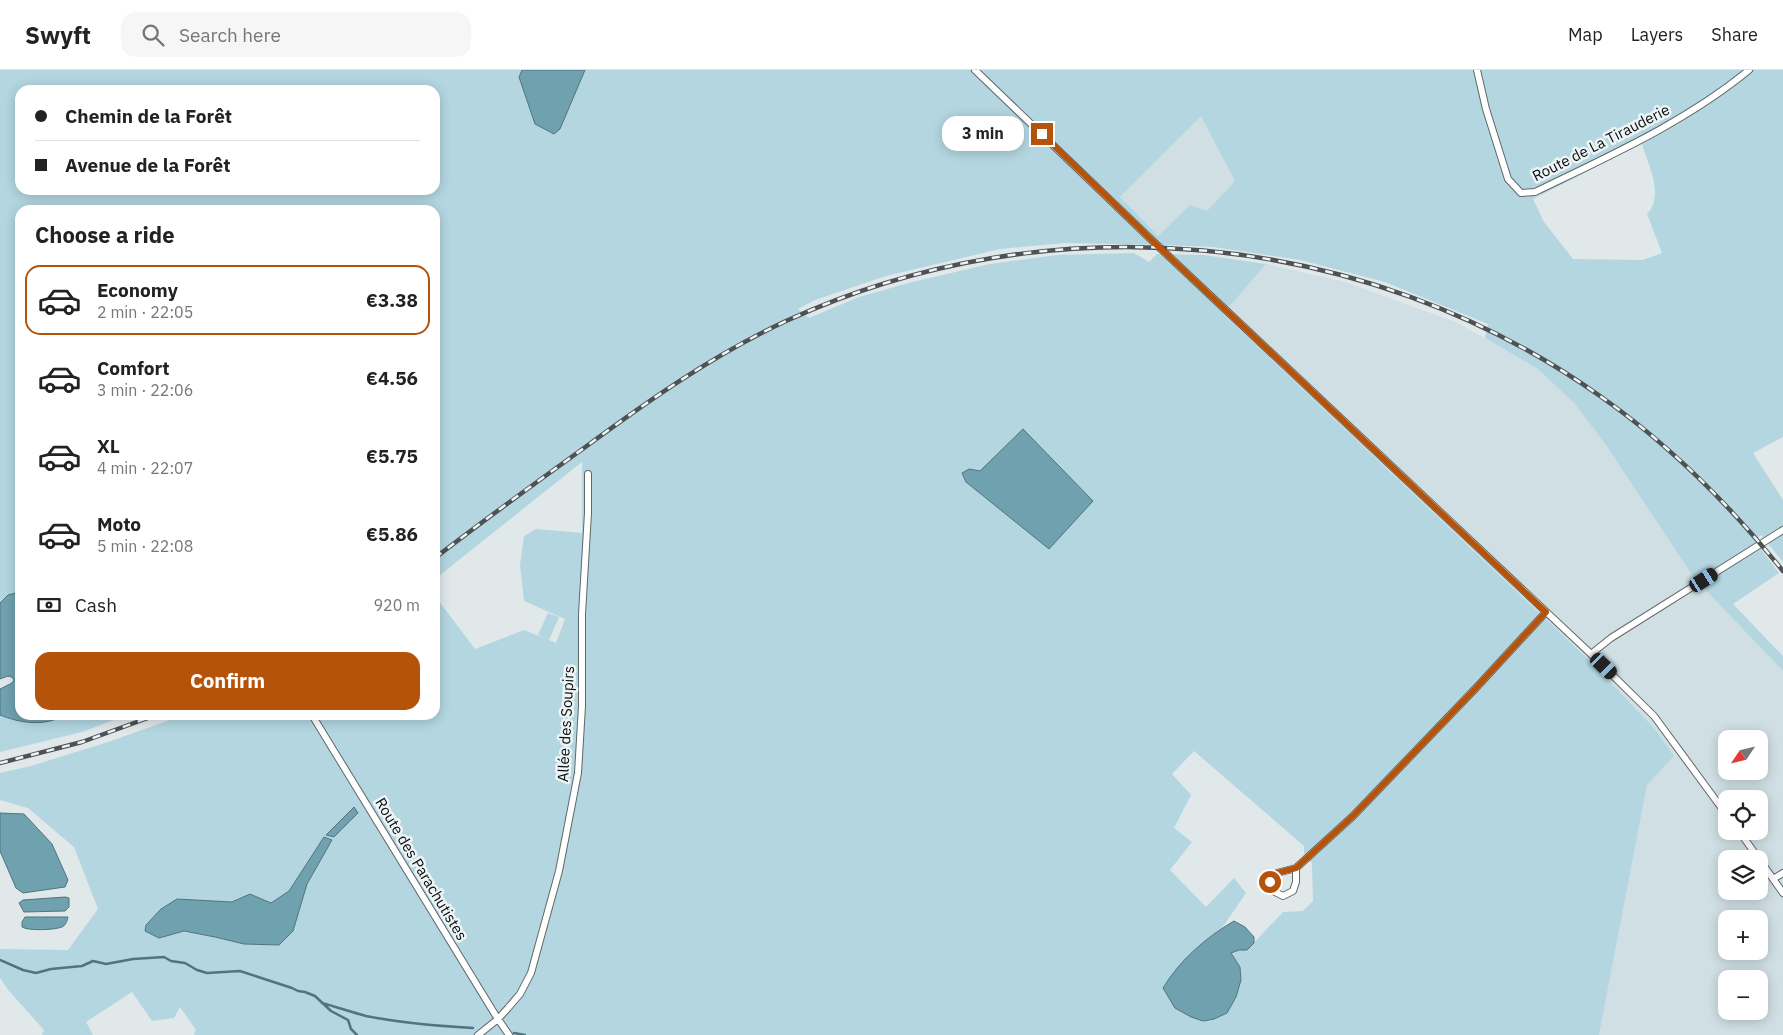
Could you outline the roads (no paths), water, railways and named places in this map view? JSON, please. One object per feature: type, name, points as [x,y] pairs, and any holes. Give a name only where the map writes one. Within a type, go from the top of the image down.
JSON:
[{"type":"street","points":[[975,70],[1654,716],[1718,803]]},
{"type":"street","name":"Route de La Tirauderie","points":[[1477,70],[1486,109],[1508,179],[1521,193],[1535,192],[1624,148],[1697,108],[1749,70]]},
{"type":"street","name":"Allée des Soupirs","points":[[478,1035],[498,1019],[520,994],[530,974],[560,871],[578,774],[582,706],[582,614],[588,513],[588,474]]},
{"type":"street","points":[[1591,654],[1611,638],[1783,530]]},
{"type":"street","points":[[1296,868],[1296,882],[1293,892],[1283,896],[1275,892],[1270,882],[1277,873],[1296,868],[1353,816],[1546,612]]},
{"type":"street","name":"Route des Parachutistes","points":[[315,720],[509,1035]]},
{"type":"street","points":[[1768,872],[1783,893]]},
{"type":"street","points":[[1773,879],[1783,873]]},
{"type":"waterway","points":[[0,960],[23,970],[36,973],[51,969],[82,966],[93,961],[106,964],[133,959],[164,957],[171,961],[185,963],[207,973],[240,971],[315,996],[331,1011],[348,1020],[351,1029],[357,1035]]},
{"type":"waterway","points":[[322,1003],[366,1016],[420,1024],[473,1028]]},
{"type":"waterway","points":[[514,1033],[525,1035]]},
{"type":"railway","points":[[440,554],[657,396],[707,364],[786,321],[887,283],[991,258],[1097,248],[1203,250],[1308,267],[1410,297],[1508,340],[1600,396],[1651,435],[1720,499],[1783,571]]},
{"type":"railway","points":[[0,763],[82,742],[142,720]]}]
